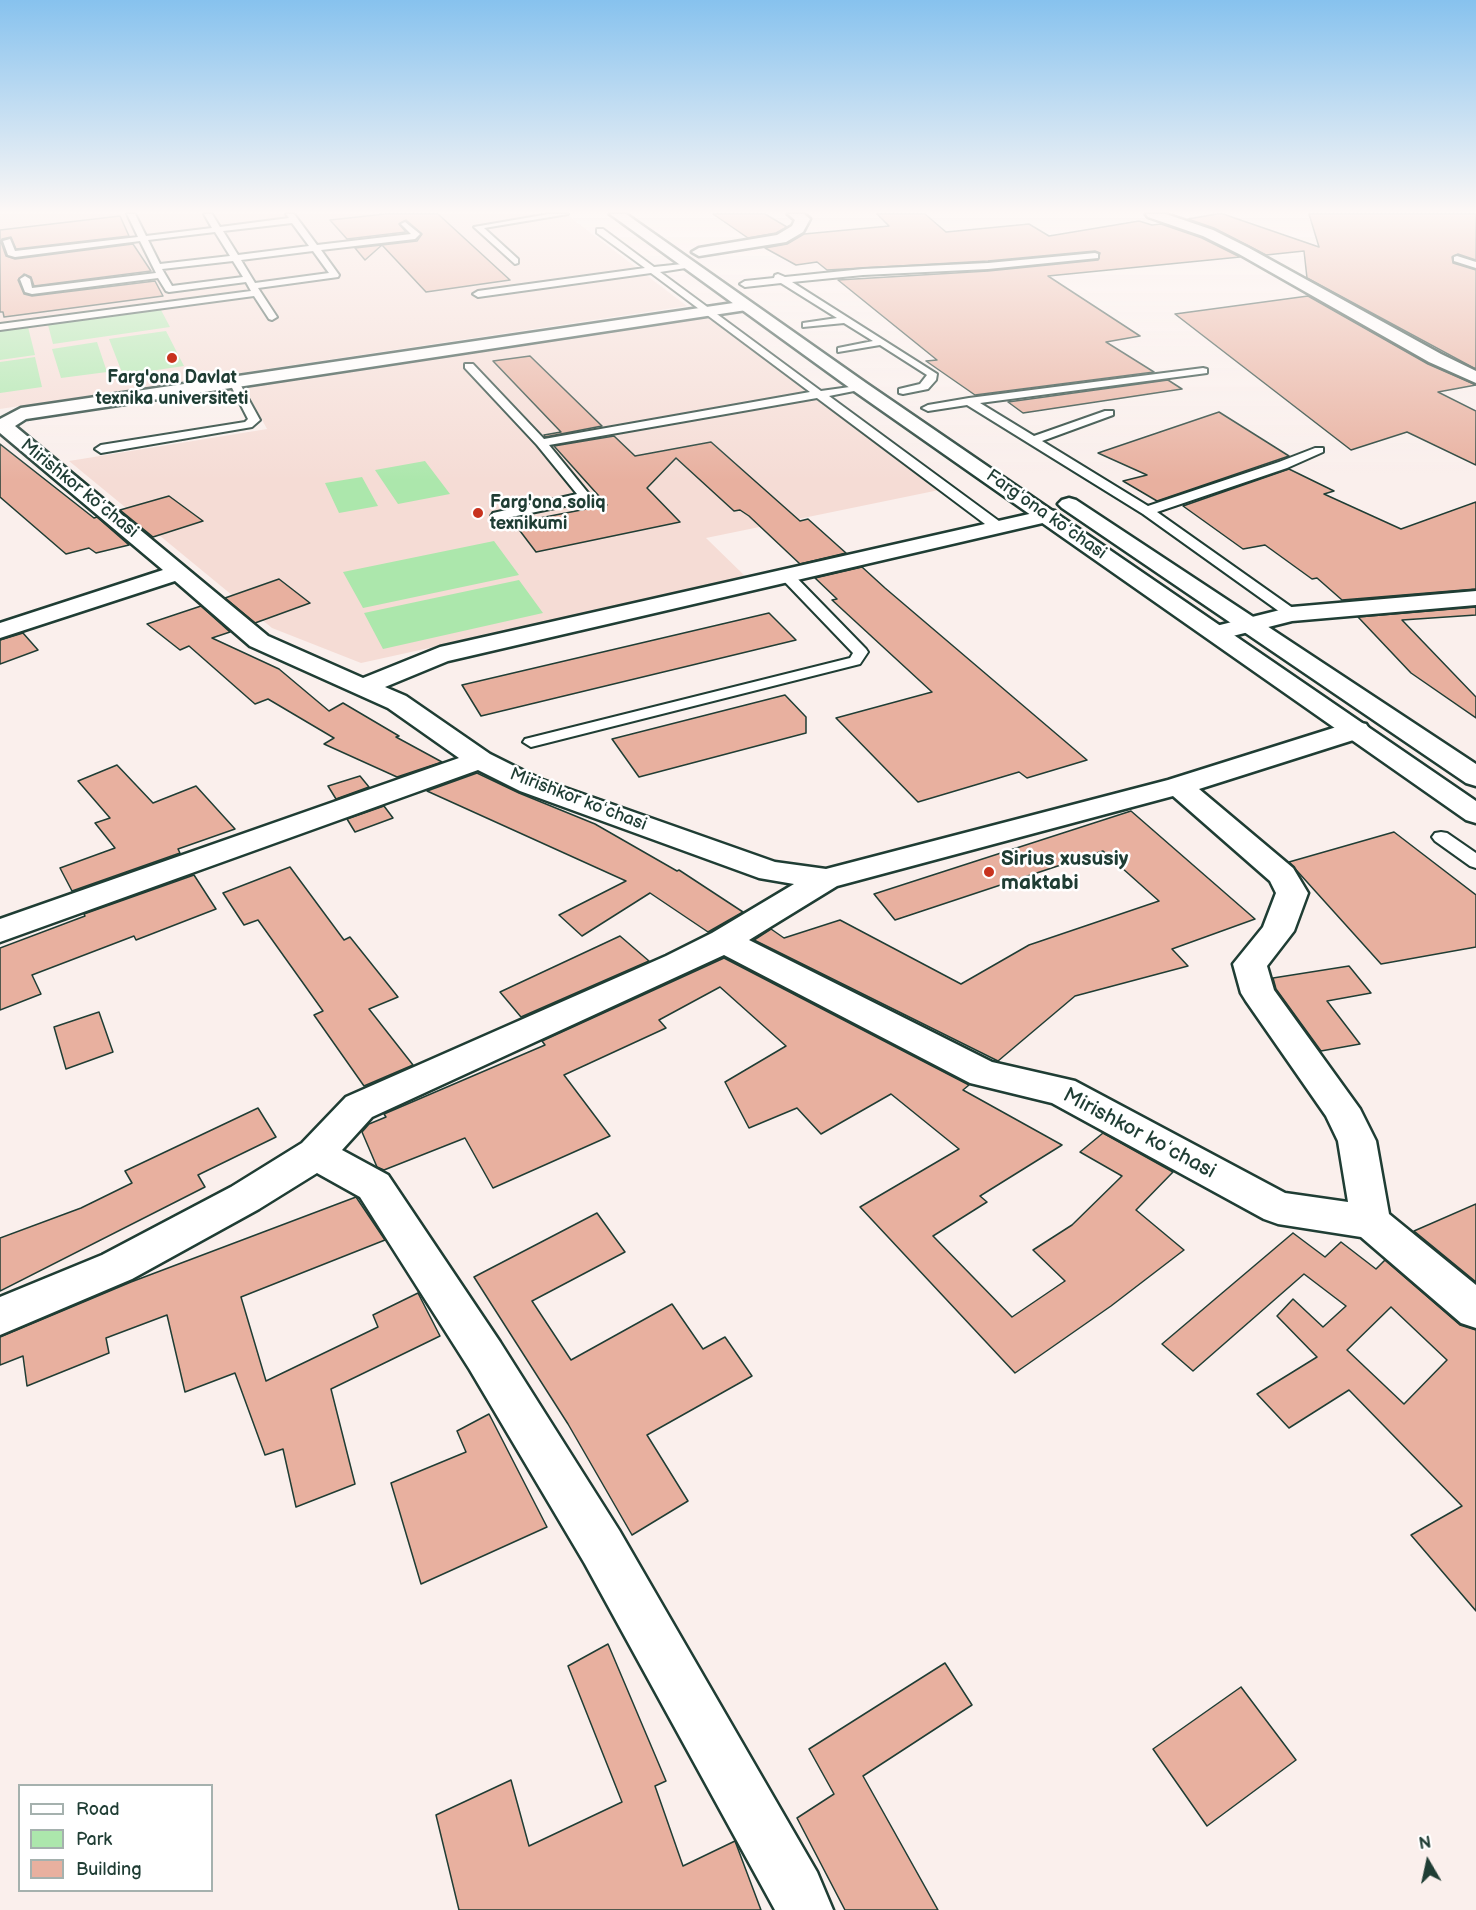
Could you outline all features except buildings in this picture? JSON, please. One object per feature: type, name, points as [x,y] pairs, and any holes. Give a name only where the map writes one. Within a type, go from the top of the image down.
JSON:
[{"type":"street","name":"Mirishkor koʻchasi","points":[[728,303],[710,311],[21,414],[3,426],[179,572],[258,641],[397,702],[480,760],[530,785],[759,867],[826,879]]},
{"type":"street","name":"Fargʻona koʻchasi","points":[[759,303],[879,381],[1051,505],[1217,633],[1476,814]]},
{"type":"street","points":[[1339,303],[1476,378]]},
{"type":"street","name":"Fargʻona koʻchasi","points":[[807,332],[842,350],[879,381],[947,421]]},
{"type":"street","points":[[363,687],[440,655],[998,527],[1051,505]]},
{"type":"street","name":"Fargʻona koʻchasi","points":[[1051,505],[1249,625],[1476,777]]},
{"type":"street","points":[[0,631],[179,572]]},
{"type":"street","points":[[1217,633],[1292,614],[1476,598]]},
{"type":"street","points":[[0,1316],[117,1267],[245,1198],[316,1154],[359,1107],[724,941],[826,879],[1178,786],[1356,730]]},
{"type":"street","points":[[0,931],[480,760]]},
{"type":"street","points":[[1178,786],[1282,875],[1292,893],[1278,931],[1251,964],[1258,993],[1341,1109],[1357,1141],[1371,1222],[1476,1310]]},
{"type":"street","name":"Mirishkor koʻchasi","points":[[724,941],[983,1073],[1062,1091],[1278,1208],[1371,1222]]},
{"type":"street","points":[[316,1154],[374,1186],[485,1356],[602,1547],[804,1910]]},
{"type":"lane","points":[[0,327],[180,303]]},
{"type":"lane","points":[[263,303],[272,317]]},
{"type":"lane","points":[[699,303],[998,527]]},
{"type":"lane","points":[[541,443],[820,394],[879,381],[924,387],[931,380],[932,374],[819,303]]},
{"type":"lane","points":[[807,332],[846,320]]},
{"type":"lane","points":[[842,350],[882,342]]},
{"type":"lane","points":[[469,366],[541,443],[583,494],[580,499],[496,516]]},
{"type":"lane","points":[[928,408],[969,400],[1203,371]]},
{"type":"lane","points":[[102,449],[248,425],[254,420],[234,382]]},
{"type":"lane","points":[[969,400],[1147,511],[1292,614]]},
{"type":"lane","points":[[1032,441],[1109,413]]},
{"type":"lane","points":[[1147,511],[1283,465],[1319,450]]},
{"type":"lane","points":[[531,742],[855,661],[861,652],[787,576]]},
{"type":"lane","points":[[1441,837],[1476,862]]},
{"type":"shaded area","points":[[0,303],[683,303],[687,306],[0,409]]},
{"type":"shaded area","name":"Farg'ona soliq texnikumi","points":[[705,316],[944,489],[706,538],[747,578],[361,663],[272,628],[69,461],[267,429],[244,386]]},
{"type":"green space","points":[[161,310],[170,327],[53,344],[48,325]]},
{"type":"green space","points":[[28,327],[35,355],[0,360],[0,331]]},
{"type":"green space","points":[[166,331],[184,366],[123,375],[109,339]]},
{"type":"green space","points":[[97,342],[107,372],[61,378],[52,349]]},
{"type":"green space","points":[[35,357],[42,387],[0,393],[0,362]]},
{"type":"green space","points":[[425,461],[450,494],[398,504],[375,470]]},
{"type":"green space","points":[[362,477],[378,506],[339,513],[325,483]]},
{"type":"green space","points":[[494,541],[519,575],[363,608],[343,572]]},
{"type":"green space","points":[[519,580],[543,613],[383,649],[364,613]]},
{"type":"place","name":"Farg'ona Davlat texnika universiteti","points":[[172,358]]},
{"type":"place","name":"Farg'ona soliq texnikumi","points":[[478,513]]},
{"type":"place","name":"Sirius xususiy maktabi","points":[[989,872]]}]
